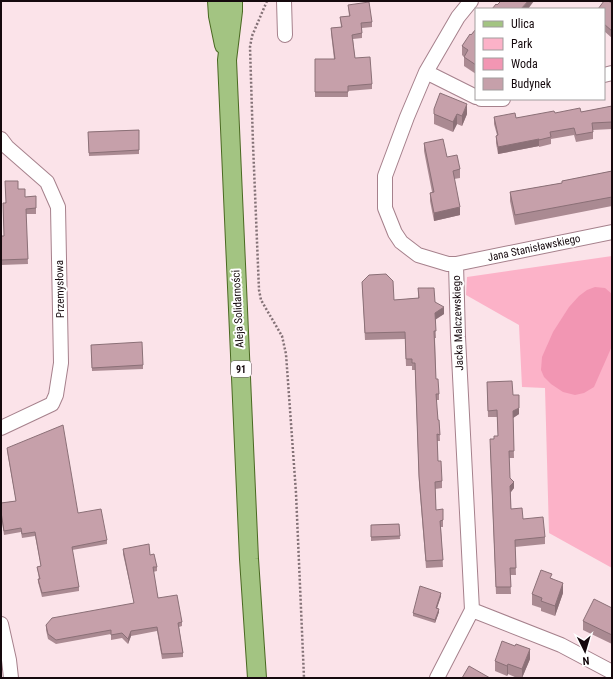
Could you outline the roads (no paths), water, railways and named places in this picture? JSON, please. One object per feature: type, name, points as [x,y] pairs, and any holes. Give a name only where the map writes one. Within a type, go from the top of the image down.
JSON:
[{"type":"main road","name":"Aleja Solidarności","points":[[217,1],[218,16],[227,60],[249,551],[257,678]]},
{"type":"main road","name":"Aleja Solidarności","points":[[227,60],[236,4]]},
{"type":"street","points":[[284,1],[285,36]]},
{"type":"street","name":"Jacka Malczewskiego","points":[[471,1],[458,17],[426,72],[407,117],[385,176],[385,208],[395,233],[408,249],[418,256],[448,264],[456,264],[458,337],[472,610]]},
{"type":"street","points":[[426,72],[475,96]]},
{"type":"street","name":"Przemysłowa","points":[[1,139],[7,147],[47,182],[58,206],[61,363],[56,395],[52,404],[1,428]]},
{"type":"street","name":"Jana Stanisławskiego","points":[[456,264],[612,232]]},
{"type":"street","points":[[437,678],[472,610],[561,645],[612,672]]},
{"type":"street","points":[[1,624],[11,678]]},
{"type":"water","points":[[595,287],[605,288],[612,294],[612,346],[594,387],[584,393],[575,395],[563,392],[544,377],[541,370],[542,357],[553,332],[569,307],[579,296],[587,290]]}]
